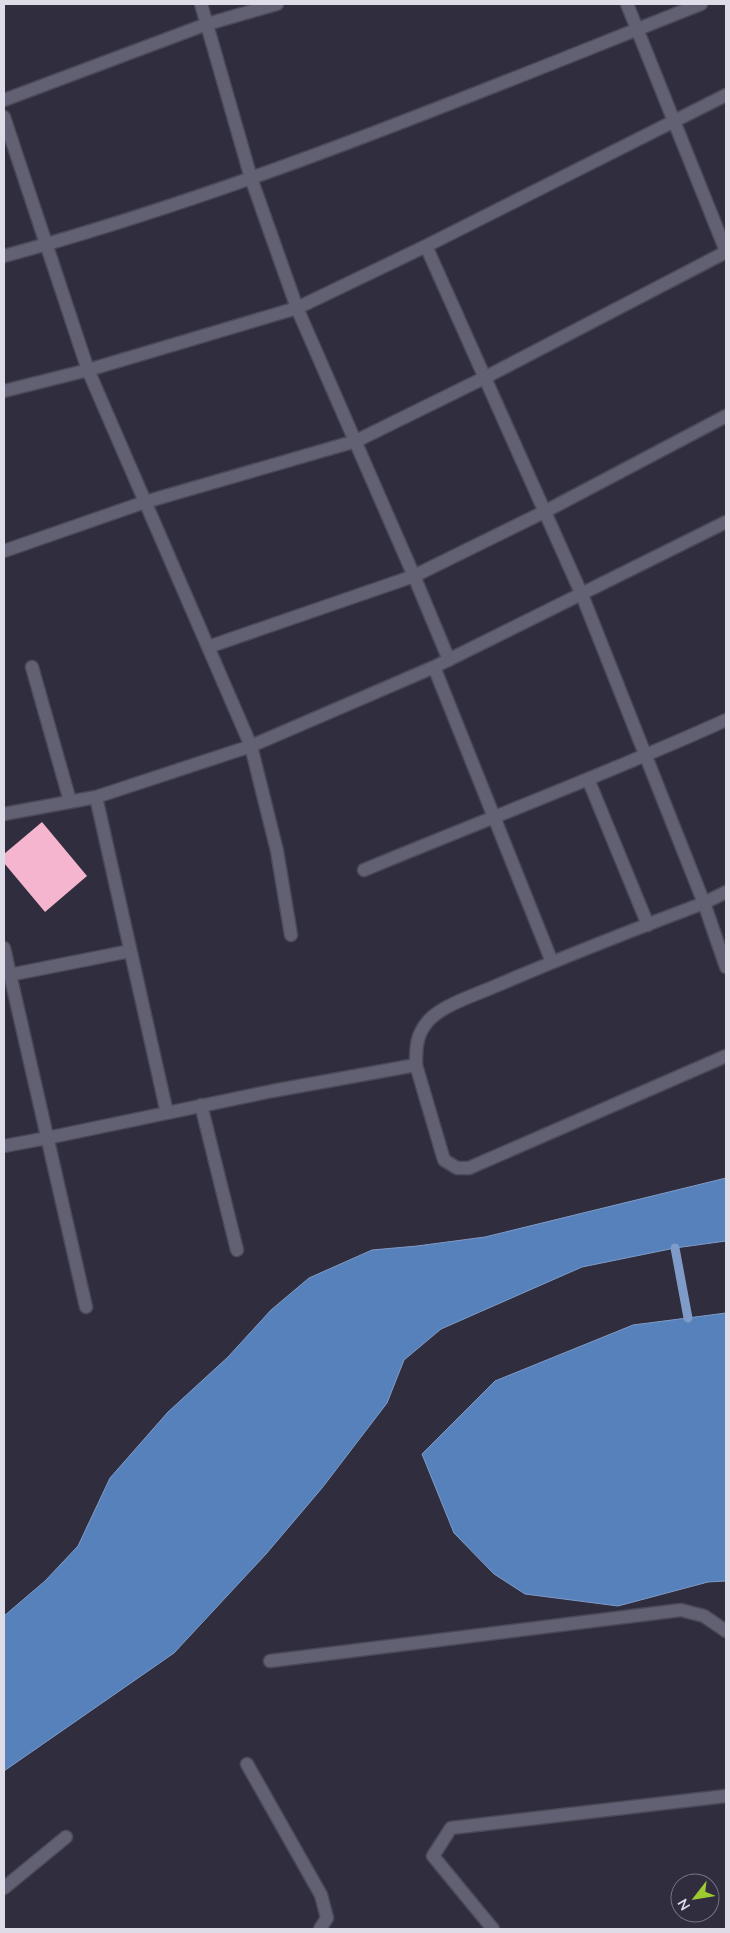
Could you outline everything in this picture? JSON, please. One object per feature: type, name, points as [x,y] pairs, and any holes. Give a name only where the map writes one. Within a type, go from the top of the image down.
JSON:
[{"type":"street","points":[[201,4],[251,178],[297,308],[449,660]]},
{"type":"street","points":[[4,100],[206,24],[277,4]]},
{"type":"street","points":[[4,551],[145,502],[356,441],[484,378],[726,252],[627,4]]},
{"type":"street","points":[[4,256],[47,244],[251,178],[439,109],[701,4]]},
{"type":"street","points":[[4,390],[88,370],[297,308],[426,246],[726,95]]},
{"type":"street","points":[[4,117],[88,370],[250,746],[277,851],[291,935]]},
{"type":"street","points":[[426,246],[582,595],[704,903],[726,967]]},
{"type":"street","points":[[208,647],[414,576],[546,511],[726,416]]},
{"type":"street","points":[[4,814],[96,797],[250,746],[449,660],[726,522]]},
{"type":"street","points":[[32,667],[70,801]]},
{"type":"street","points":[[434,667],[552,962]]},
{"type":"street","points":[[364,870],[646,756],[726,720]]},
{"type":"street","points":[[588,779],[648,924]]},
{"type":"street","points":[[96,797],[167,1112]]},
{"type":"street","points":[[726,892],[704,903],[552,962],[451,1006],[431,1018],[421,1030],[416,1042],[416,1065],[444,1160],[457,1168],[469,1168],[726,1056]]},
{"type":"street","points":[[4,948],[86,1307]]},
{"type":"street","points":[[9,976],[130,951]]},
{"type":"street","points":[[4,1146],[201,1105],[416,1065]]},
{"type":"street","points":[[201,1105],[237,1250]]},
{"type":"street","points":[[270,1661],[681,1610],[704,1616],[726,1631]]},
{"type":"street","points":[[247,1764],[321,1895],[327,1918],[320,1929]]},
{"type":"street","points":[[493,1929],[433,1856],[451,1828],[726,1796]]},
{"type":"street","points":[[4,1888],[66,1837]]},
{"type":"water","points":[[726,1178],[726,1241],[675,1248],[582,1267],[441,1329],[404,1360],[387,1403],[322,1488],[266,1554],[174,1653],[4,1771],[4,1616],[45,1581],[78,1546],[110,1478],[168,1412],[228,1357],[271,1310],[309,1278],[372,1250],[485,1237]]},
{"type":"water","points":[[726,1313],[726,1581],[708,1582],[618,1606],[525,1594],[494,1574],[454,1533],[422,1454],[495,1381],[633,1325]]},
{"type":"building","points":[[42,822],[87,876],[45,912],[4,863],[4,854]]},
{"type":"waterway","points":[[675,1248],[688,1318]]}]
